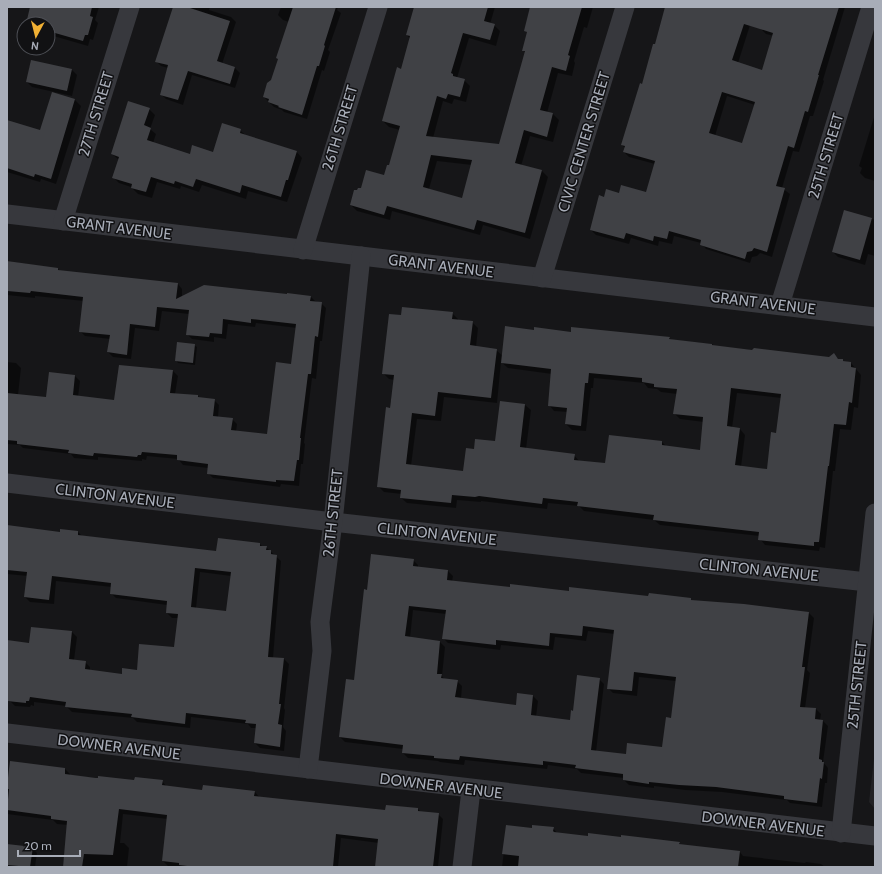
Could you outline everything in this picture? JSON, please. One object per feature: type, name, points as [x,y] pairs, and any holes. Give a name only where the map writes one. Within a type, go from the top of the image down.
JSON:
[{"type":"street","name":"27TH STREET","points":[[63,221],[130,7]]},
{"type":"street","name":"26TH STREET","points":[[303,250],[378,7]]},
{"type":"street","name":"CIVIC CENTER STREET","points":[[542,278],[625,7]]},
{"type":"street","name":"25TH STREET","points":[[780,305],[872,7]]},
{"type":"street","name":"GRANT AVENUE","points":[[7,214],[875,317]]},
{"type":"street","name":"26TH STREET","points":[[308,769],[322,651],[320,622],[333,522],[361,256]]},
{"type":"street","name":"CLINTON AVENUE","points":[[7,483],[333,522],[867,582]]},
{"type":"street","name":"25TH STREET","points":[[841,833],[875,514]]},
{"type":"street","name":"DOWNER AVENUE","points":[[7,734],[308,769],[470,790],[875,836]]},
{"type":"street","points":[[462,867],[470,790]]},
{"type":"shaded area","points":[[875,750],[875,809],[869,802]]},
{"type":"building","points":[[30,7],[92,7],[90,16],[93,17],[88,35],[85,35],[83,41],[56,33],[56,16],[28,16]]},
{"type":"building","points":[[173,7],[187,7],[230,21],[217,61],[235,67],[230,84],[188,71],[178,100],[160,95],[168,65],[155,62]]},
{"type":"building","points":[[293,7],[336,7],[319,66],[317,66],[302,115],[278,107],[279,106],[268,102],[269,99],[263,97],[267,83],[271,80],[278,59],[276,58]]},
{"type":"building","points":[[414,7],[488,7],[484,21],[495,24],[490,40],[463,33],[451,73],[453,76],[465,79],[460,97],[448,94],[446,99],[437,96],[426,136],[499,144],[525,51],[522,51],[527,32],[524,31],[530,7],[582,7],[568,55],[570,56],[566,71],[552,67],[540,110],[553,113],[547,137],[524,130],[515,163],[542,170],[525,233],[477,220],[474,230],[387,206],[384,215],[350,205],[354,190],[361,188],[366,170],[384,175],[387,165],[389,165],[400,126],[382,121],[397,67],[401,69],[410,36],[406,35]],"holes":[[[431,155],[472,160],[462,198],[423,187]]]},
{"type":"building","points":[[665,7],[839,7],[808,112],[805,111],[794,148],[788,146],[776,186],[785,188],[767,252],[754,248],[752,251],[747,252],[745,259],[700,245],[701,240],[669,231],[667,239],[654,236],[653,241],[626,233],[624,239],[590,230],[599,195],[604,197],[606,189],[619,193],[621,185],[646,192],[655,161],[623,152],[625,146],[621,145],[640,83],[642,84],[653,44],[655,44]],"holes":[[[744,24],[773,33],[762,70],[732,60]],[[722,92],[755,102],[742,143],[709,133]]]},
{"type":"building","points":[[31,60],[72,69],[67,91],[26,82]]},
{"type":"building","points":[[52,92],[75,99],[51,179],[35,174],[34,177],[7,168],[7,120],[40,130]]},
{"type":"building","points":[[128,101],[150,108],[144,125],[151,128],[147,140],[190,154],[192,145],[213,152],[222,123],[241,129],[240,133],[297,151],[281,197],[242,185],[240,193],[196,179],[193,187],[175,181],[174,184],[151,177],[146,192],[131,188],[132,184],[112,178],[119,157],[111,154]]},
{"type":"building","points":[[844,210],[872,218],[860,260],[832,252]]},
{"type":"building","points":[[7,261],[58,268],[58,270],[178,283],[176,299],[204,285],[311,296],[310,301],[322,302],[318,337],[315,336],[311,374],[308,374],[300,438],[299,460],[297,460],[294,481],[276,480],[276,482],[207,474],[208,464],[177,460],[177,455],[142,452],[141,455],[138,455],[137,457],[94,453],[93,456],[68,453],[69,450],[17,444],[17,441],[7,440],[7,393],[46,397],[49,372],[75,375],[73,395],[114,400],[119,365],[173,370],[170,393],[198,395],[198,397],[215,399],[213,416],[233,418],[231,430],[267,434],[276,362],[291,364],[296,324],[251,319],[251,323],[223,319],[222,334],[210,333],[209,337],[186,335],[189,310],[157,307],[155,327],[130,324],[127,355],[107,352],[110,335],[79,332],[83,297],[31,291],[30,293],[7,291]]},
{"type":"building","points":[[402,307],[453,312],[452,319],[473,321],[470,345],[497,349],[491,398],[438,392],[435,416],[412,413],[406,464],[463,471],[466,448],[474,449],[475,439],[495,441],[500,401],[525,404],[520,447],[575,454],[574,460],[605,463],[609,435],[662,441],[662,445],[700,450],[703,417],[673,414],[677,389],[654,387],[654,384],[642,382],[642,378],[589,373],[588,383],[585,383],[581,426],[565,424],[567,408],[548,406],[551,369],[501,363],[505,326],[534,330],[534,327],[571,332],[571,327],[670,337],[669,339],[752,350],[754,348],[829,357],[834,353],[838,359],[851,362],[851,367],[856,368],[852,403],[849,402],[846,425],[834,424],[819,542],[814,542],[814,546],[758,540],[759,532],[653,520],[654,515],[577,506],[578,502],[543,498],[542,504],[479,496],[452,495],[451,503],[400,498],[401,490],[377,487],[386,407],[390,408],[394,375],[382,374],[389,314],[401,315]],"holes":[[[731,388],[781,394],[776,433],[771,432],[767,469],[735,465],[740,428],[727,426]]]},
{"type":"building","points":[[177,342],[195,344],[193,363],[175,361]]},
{"type":"building","points":[[7,525],[60,532],[60,529],[78,531],[78,535],[216,551],[218,538],[260,543],[260,546],[267,546],[266,550],[271,550],[271,554],[277,555],[268,657],[284,658],[278,724],[282,725],[280,747],[254,743],[256,724],[245,723],[246,720],[186,713],[185,724],[131,717],[132,714],[65,707],[66,702],[30,697],[29,701],[26,701],[26,703],[7,701],[7,640],[29,643],[31,627],[72,631],[69,659],[86,661],[85,669],[122,674],[122,668],[137,670],[139,644],[174,647],[178,614],[166,613],[167,601],[110,594],[111,583],[52,576],[49,600],[24,597],[27,572],[7,570]],"holes":[[[195,568],[231,572],[226,611],[191,607]]]},
{"type":"building","points":[[371,554],[414,559],[413,566],[448,570],[447,580],[510,587],[510,584],[569,591],[569,587],[648,596],[649,593],[691,598],[691,600],[744,604],[809,612],[802,667],[805,667],[800,707],[816,708],[815,719],[823,720],[819,759],[824,762],[822,779],[820,778],[817,803],[784,799],[784,796],[716,787],[649,782],[649,784],[623,780],[623,774],[575,768],[576,765],[543,761],[543,765],[460,756],[459,760],[434,758],[434,756],[402,753],[403,745],[339,737],[346,679],[354,680],[364,589],[367,590]],"holes":[[[409,606],[446,610],[442,639],[496,645],[496,640],[549,646],[550,633],[582,636],[583,626],[614,630],[607,689],[632,691],[634,672],[676,677],[671,718],[666,717],[662,747],[627,743],[626,754],[591,750],[600,678],[577,675],[573,711],[571,710],[570,720],[531,715],[533,695],[517,693],[516,705],[455,697],[458,680],[441,678],[442,674],[437,674],[440,641],[405,636]]]},
{"type":"building","points":[[10,761],[65,768],[65,774],[96,778],[98,778],[98,776],[134,780],[135,777],[163,780],[162,785],[202,790],[203,785],[255,791],[254,796],[385,810],[386,805],[418,808],[418,811],[439,813],[433,867],[375,867],[378,839],[336,834],[333,867],[195,867],[179,865],[179,863],[162,861],[167,815],[119,809],[113,855],[84,854],[82,867],[63,867],[67,821],[51,819],[51,816],[7,810],[9,789],[7,789],[7,786]]},
{"type":"building","points":[[506,825],[532,828],[532,825],[554,827],[554,832],[588,836],[588,833],[621,837],[621,835],[740,851],[738,867],[518,867],[519,856],[502,854]]},
{"type":"building","points":[[7,844],[33,847],[30,867],[7,865]]}]
